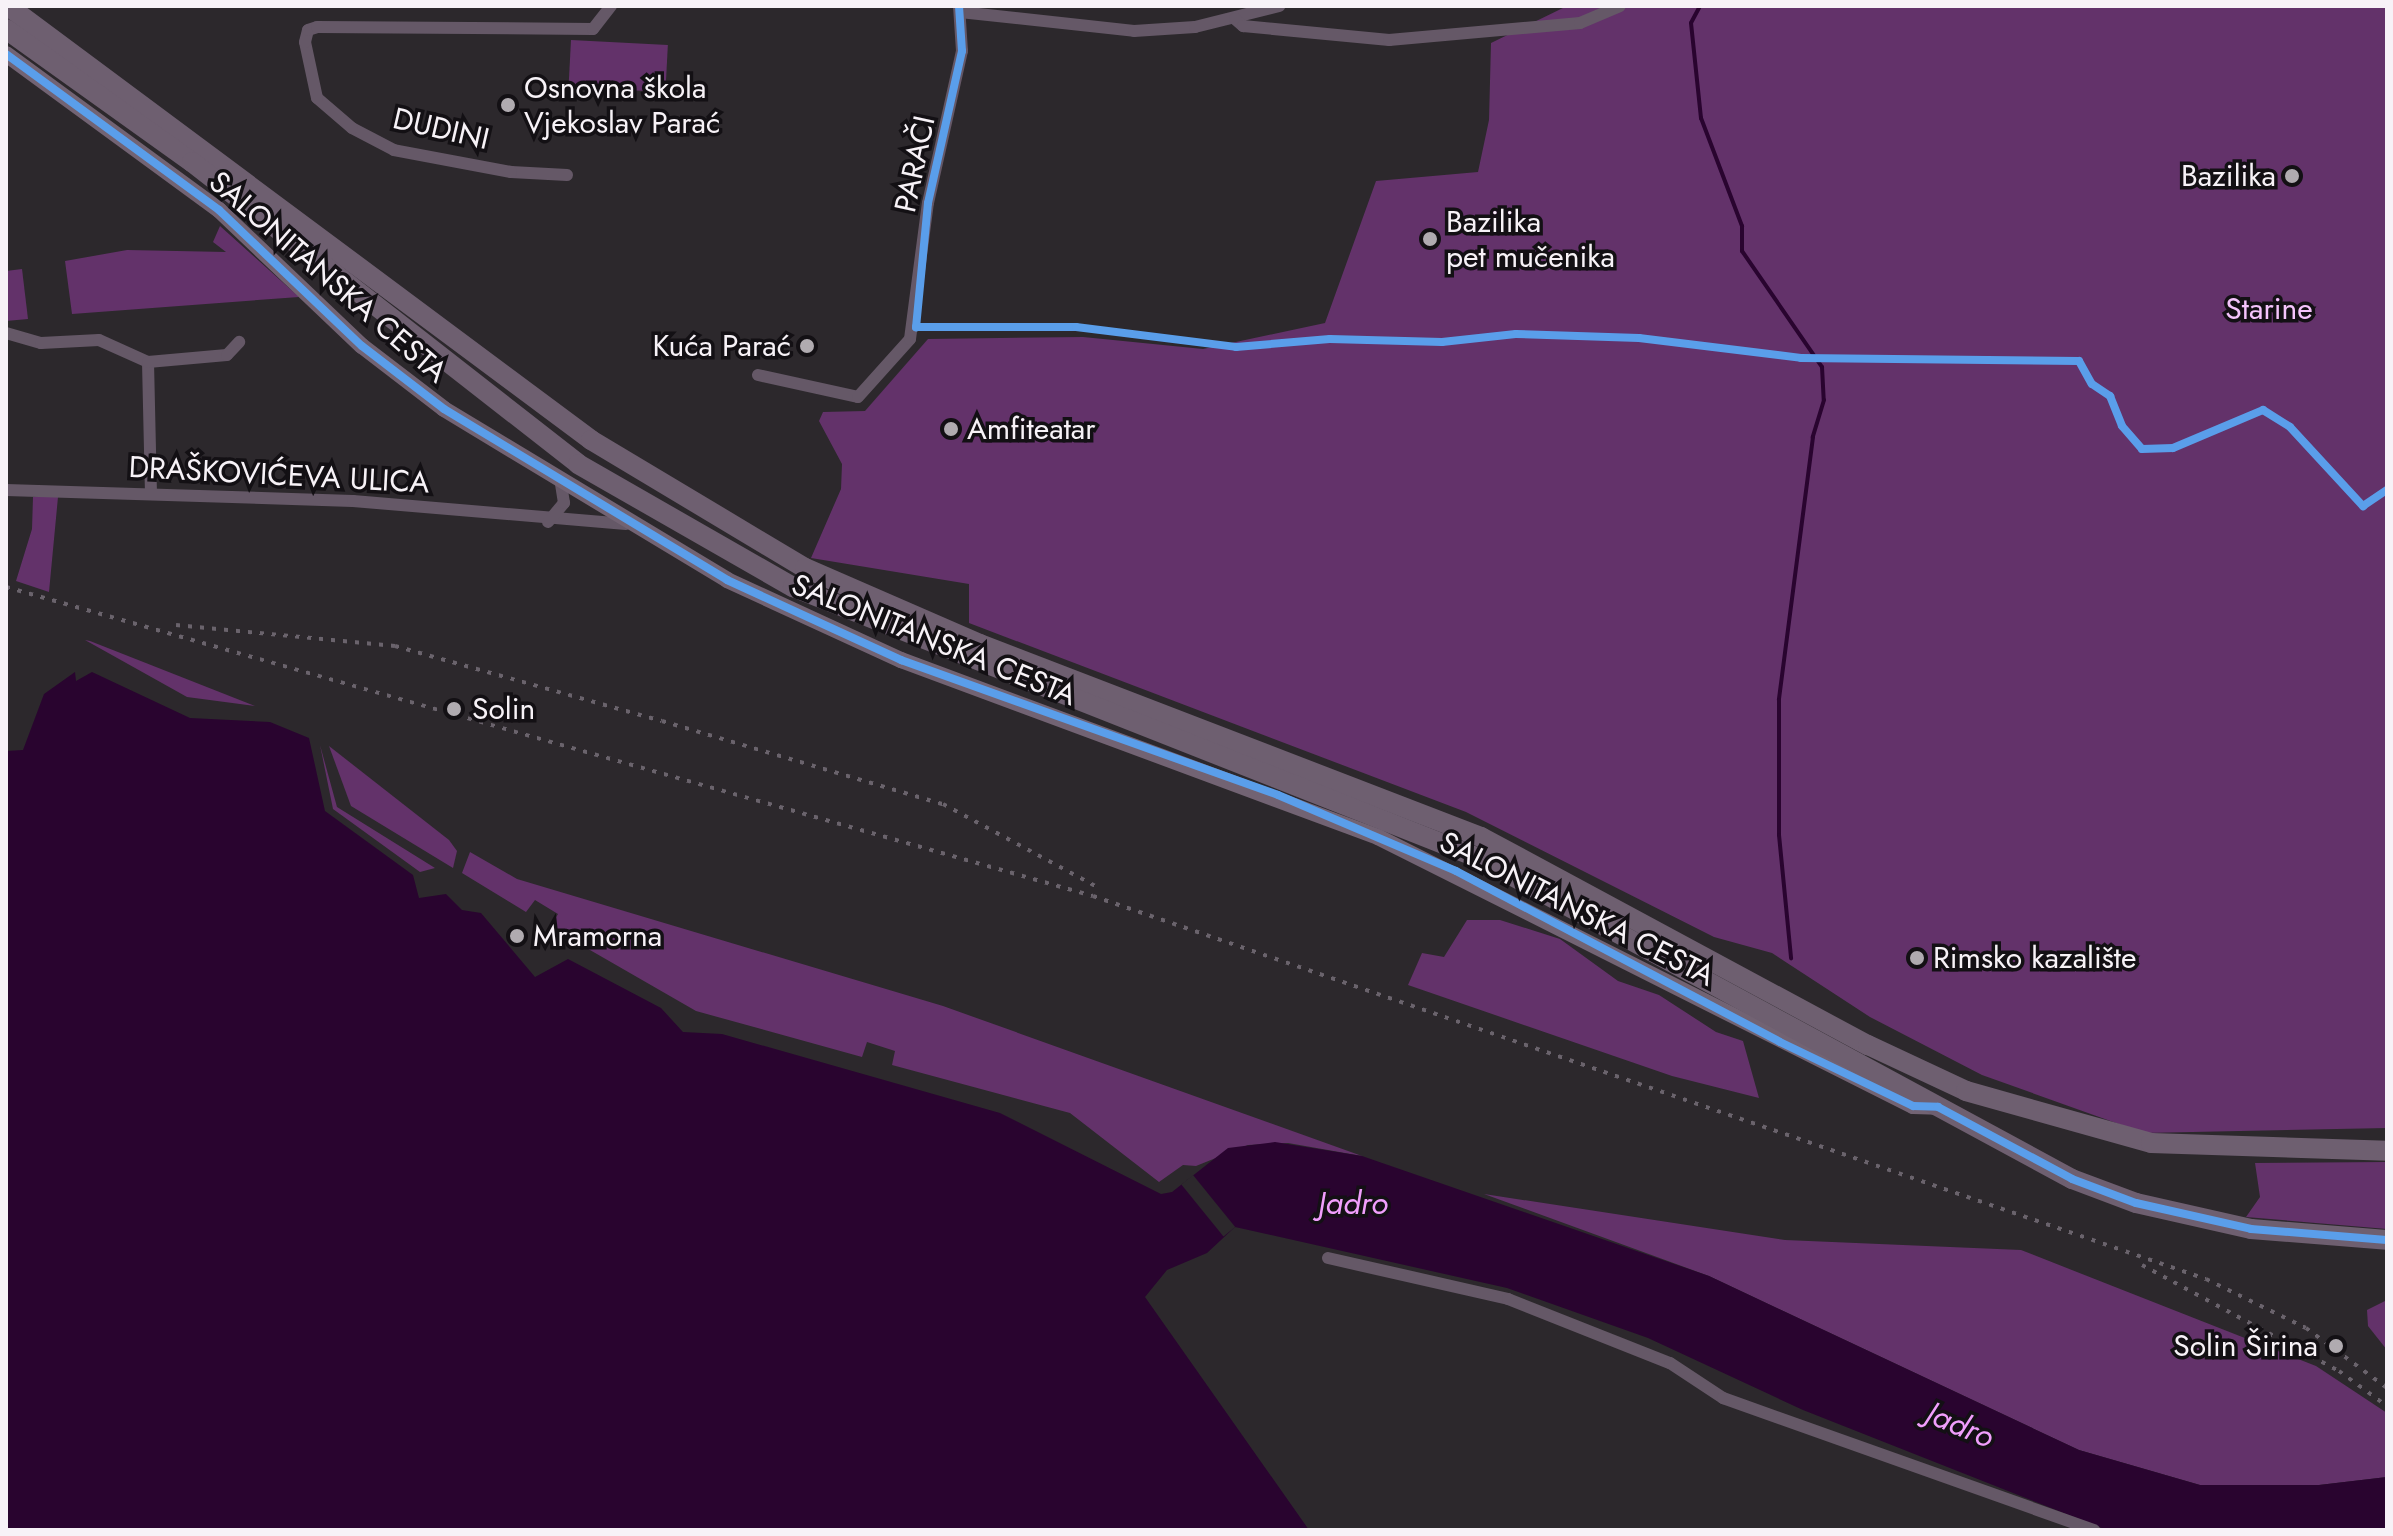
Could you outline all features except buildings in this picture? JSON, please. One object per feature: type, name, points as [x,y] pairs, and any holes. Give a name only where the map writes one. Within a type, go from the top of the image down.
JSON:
[{"type":"highway","points":[[8,6],[591,440],[805,568],[980,644],[1481,837],[1868,1045],[1966,1091],[2151,1143],[2387,1151]]},
{"type":"highway","points":[[6,29],[192,162],[578,464],[706,542],[884,628],[1296,781],[1481,859],[2060,1173],[2136,1203],[2251,1229],[2387,1240]]},
{"type":"main road","name":"SALONITANSKA CESTA","points":[[6,54],[219,210],[413,386],[626,524],[838,634],[1278,795],[1456,871],[1761,1031],[1913,1106],[1938,1107]]},
{"type":"street","name":"DUDINI","points":[[567,175],[511,172],[394,150],[352,128],[317,98],[305,42],[308,30],[317,27],[593,29],[611,6]]},
{"type":"street","points":[[959,9],[1134,31],[1235,19],[1279,6]]},
{"type":"street","points":[[1235,19],[1243,26],[1389,40],[1580,23],[1620,6]]},
{"type":"street","name":"PARAČI","points":[[758,375],[858,397],[910,339],[928,203],[962,51],[959,9]]},
{"type":"street","points":[[6,333],[41,343],[99,340],[148,362],[227,355],[239,342]]},
{"type":"street","points":[[148,362],[151,493]]},
{"type":"street","points":[[548,522],[564,503],[561,484]]},
{"type":"street","name":"DRAŠKOVIĆEVA ULICA","points":[[6,490],[353,501],[548,522],[626,524]]},
{"type":"street","points":[[1328,1258],[1508,1299],[1670,1363],[1723,1398],[2094,1530]]},
{"type":"green space","name":"Starine","points":[[1567,6],[2387,6],[2387,1128],[2144,1133],[1982,1075],[1870,1017],[1772,953],[1714,937],[1466,812],[969,623],[969,584],[811,558],[841,489],[842,464],[819,421],[823,412],[865,411],[928,339],[1083,337],[1203,349],[1325,323],[1376,181],[1478,172],[1489,120],[1491,43]]},
{"type":"green space","points":[[571,40],[668,45],[665,92],[569,87]]},
{"type":"green space","points":[[220,226],[299,297],[72,314],[65,261],[127,250],[226,252],[213,242]]},
{"type":"green space","points":[[22,269],[28,319],[6,321],[6,271]]},
{"type":"green space","points":[[33,497],[58,497],[49,592],[16,581],[32,529]]},
{"type":"green space","points":[[85,640],[90,641],[255,706],[187,697]]},
{"type":"green space","points":[[320,745],[337,807],[435,868],[420,872],[333,809]]},
{"type":"green space","points":[[329,746],[449,840],[457,851],[453,868],[351,806]]},
{"type":"green space","points":[[470,852],[517,879],[943,1006],[1362,1156],[1288,1143],[1248,1145],[1196,1166],[1183,1165],[1159,1182],[1070,1113],[892,1065],[895,1051],[867,1042],[862,1057],[696,1011],[550,927],[558,914],[535,900],[526,912],[462,873]]},
{"type":"green space","points":[[1467,920],[1500,920],[1560,939],[1618,981],[1659,995],[1716,1032],[1743,1041],[1759,1098],[1672,1076],[1408,985],[1422,953],[1444,957]]},
{"type":"green space","points":[[2387,1162],[2387,1229],[2246,1217],[2260,1197],[2255,1163]]},
{"type":"green space","points":[[1484,1194],[1785,1240],[2021,1250],[2316,1366],[2387,1413],[2387,1477],[2319,1485],[2200,1485],[2079,1450],[1709,1276]]},
{"type":"green space","points":[[2387,1300],[2387,1350],[2368,1326],[2367,1310]]},
{"type":"water","name":"Jadro","points":[[75,672],[76,681],[92,672],[190,718],[270,722],[309,738],[325,811],[413,875],[419,898],[446,894],[462,910],[481,913],[535,977],[568,959],[661,1008],[683,1032],[722,1034],[1000,1113],[1161,1194],[1172,1192],[1228,1148],[1275,1142],[1362,1156],[1709,1276],[2079,1450],[2200,1485],[2319,1485],[2387,1477],[2387,1530],[2107,1530],[1803,1410],[1648,1338],[1507,1288],[1235,1227],[1207,1253],[1167,1270],[1145,1297],[1309,1530],[6,1530],[6,751],[23,750],[44,694]]},
{"type":"pier","points":[[1193,1175],[1235,1227],[1224,1237],[1181,1184]]},
{"type":"waterway","points":[[1700,6],[1691,23],[1701,118],[1742,226],[1742,251],[1822,367],[1824,400],[1813,437],[1779,700],[1779,835],[1791,958]]},
{"type":"railway","points":[[6,587],[1093,896],[2206,1279],[2306,1328],[2387,1388]]},
{"type":"railway","points":[[176,625],[395,646],[662,721],[943,804],[1095,886]]},
{"type":"railway","points":[[2142,1265],[2339,1371],[2387,1406]]},
{"type":"cycle path","points":[[959,6],[962,51],[928,203],[916,327],[1076,327],[1236,347],[1330,339],[1442,342],[1516,334],[1639,338],[1801,358],[2079,361],[2092,384],[2110,396],[2122,426],[2142,449],[2173,448],[2263,410],[2290,427],[2363,506],[2387,490]]},
{"type":"cycle path","points":[[6,54],[219,210],[362,346],[444,409],[727,580],[901,660],[1278,795],[1456,871],[1780,1042],[1913,1106],[1938,1107],[2072,1179],[2136,1203],[2251,1229],[2387,1240]]},
{"type":"place","name":"Osnovna škola Vjekoslav Parać","points":[[508,105]]},
{"type":"place","name":"Bazilika","points":[[2292,176]]},
{"type":"place","name":"Bazilika pet mučenika","points":[[1430,239]]},
{"type":"place","name":"Kuća Parać","points":[[807,346]]},
{"type":"place","name":"Amfiteatar","points":[[951,429]]},
{"type":"place","name":"Solin","points":[[454,709]]},
{"type":"place","name":"Mramorna","points":[[517,936]]},
{"type":"place","name":"Rimsko kazalište","points":[[1917,958]]},
{"type":"place","name":"Solin Širina","points":[[2336,1346]]}]
